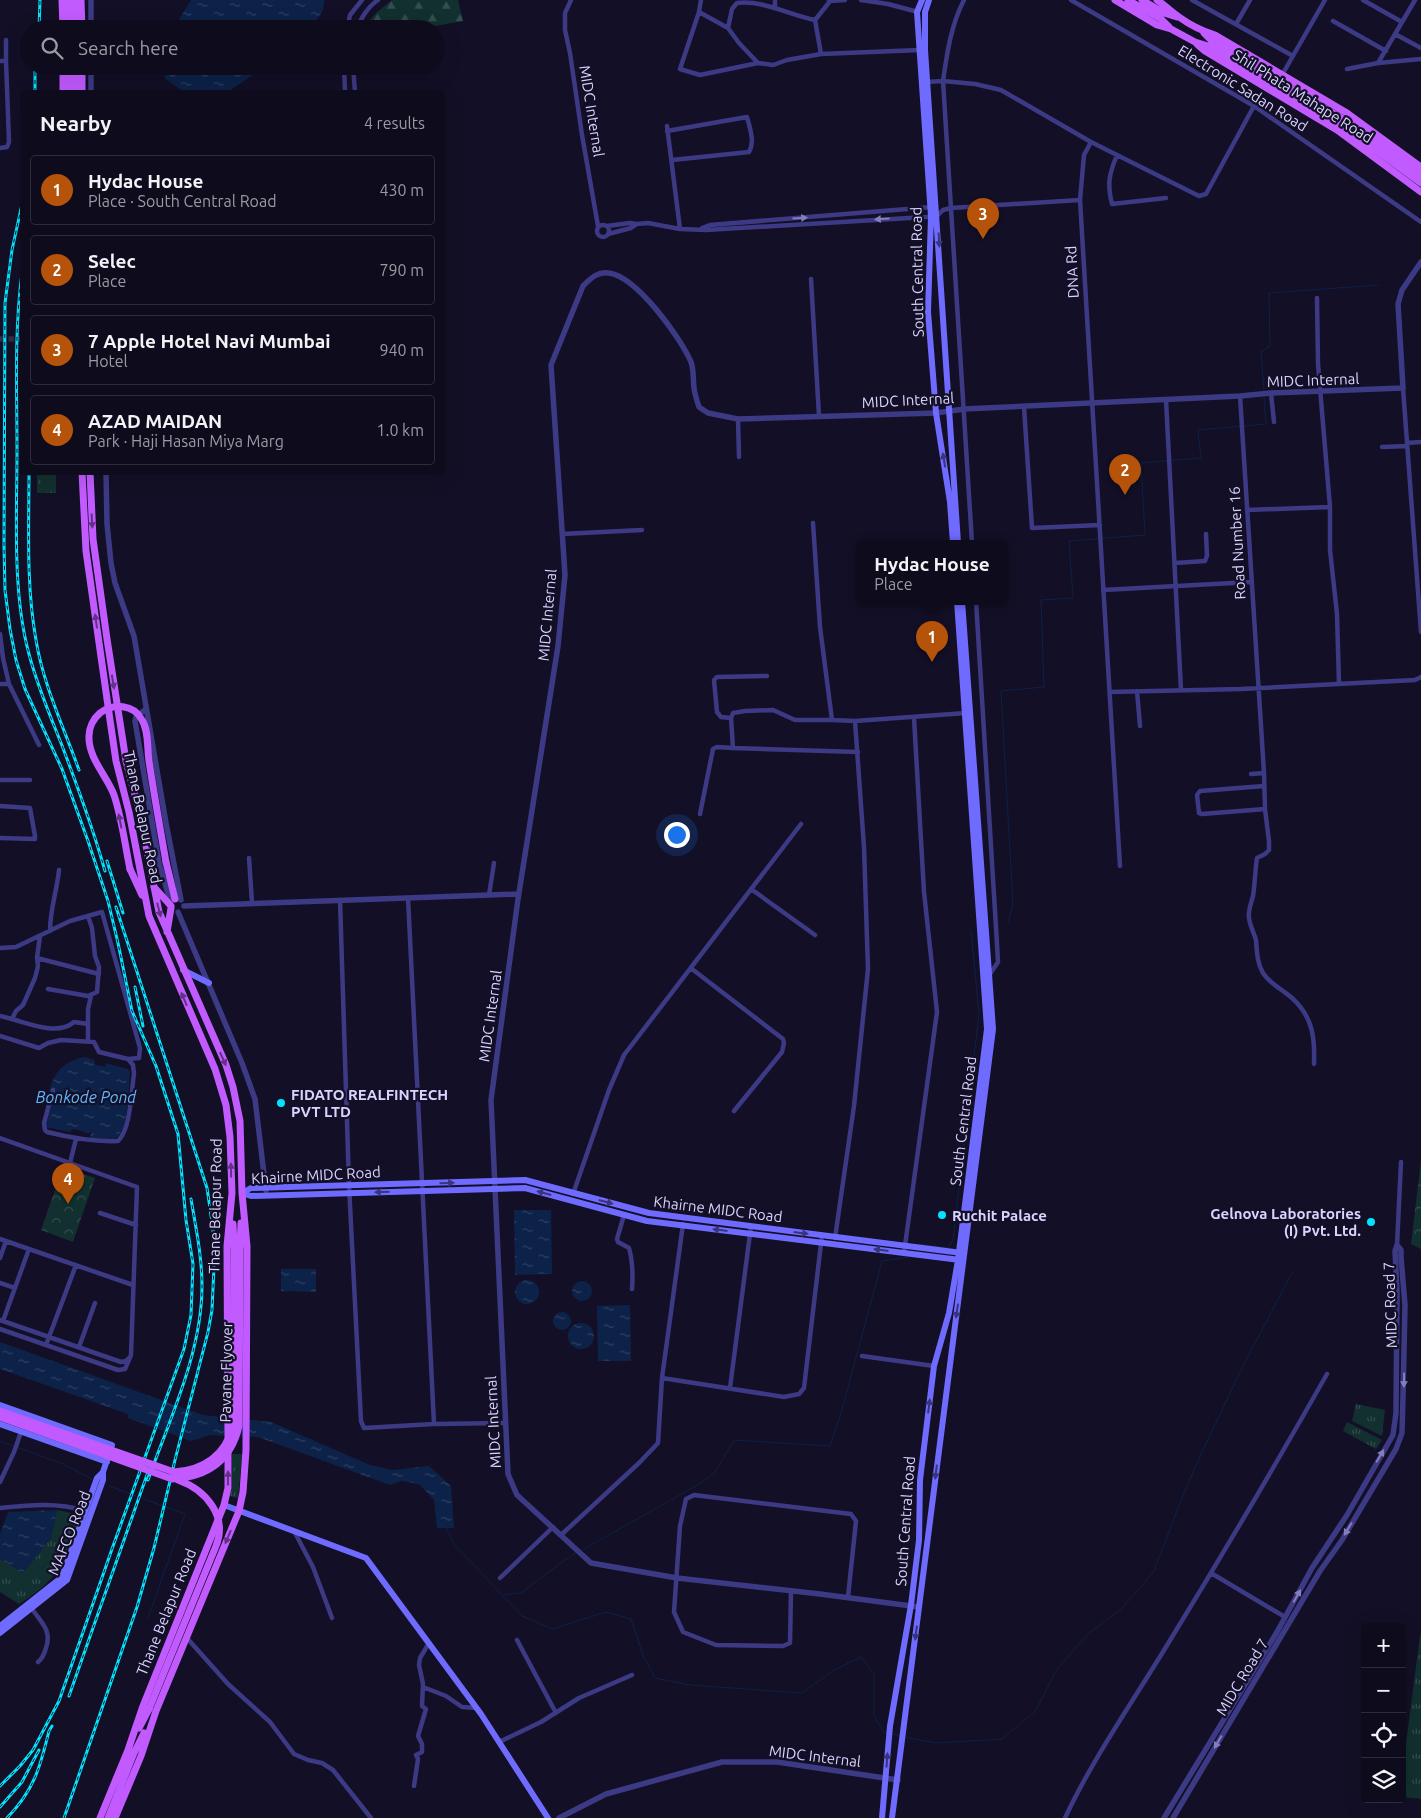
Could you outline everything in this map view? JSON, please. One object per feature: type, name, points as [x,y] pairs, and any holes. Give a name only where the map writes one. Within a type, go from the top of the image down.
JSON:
[{"type":"main road","points":[[62,0],[62,20]]},
{"type":"main road","points":[[69,0],[69,20]]},
{"type":"main road","points":[[75,0],[75,20]]},
{"type":"main road","points":[[81,0],[82,20]]},
{"type":"main road","name":"South Central Road","points":[[922,0],[917,12],[924,82],[929,207],[934,216],[958,540]]},
{"type":"main road","name":"South Central Road","points":[[922,50],[925,12],[929,0]]},
{"type":"main road","points":[[1115,0],[1158,25],[1171,29],[1195,42],[1210,44],[1343,119],[1421,175]]},
{"type":"main road","points":[[1128,0],[1163,16],[1178,17]]},
{"type":"main road","points":[[1142,0],[1163,16],[1171,29]]},
{"type":"main road","points":[[1157,0],[1178,17],[1202,31],[1210,44],[1340,124],[1421,183]]},
{"type":"main road","name":"Shil Phata Mahape Road","points":[[1202,31],[1215,35],[1347,113],[1421,167]]},
{"type":"main road","name":"Shil Phata Mahape Road","points":[[1195,42],[1205,51],[1336,130],[1421,192]]},
{"type":"main road","points":[[63,75],[63,90]]},
{"type":"main road","points":[[69,75],[69,90]]},
{"type":"main road","points":[[75,75],[75,90]]},
{"type":"main road","points":[[82,75],[82,90]]},
{"type":"main road","name":"South Central Road","points":[[924,82],[940,208],[934,216],[928,312],[936,413],[950,502],[953,540]]},
{"type":"main road","name":"Thane Belapur Road","points":[[82,475],[86,551],[116,761],[129,812],[149,916],[215,1069],[222,1090],[229,1121],[232,1193],[227,1246],[228,1488],[224,1505],[143,1706],[131,1752],[100,1818]]},
{"type":"main road","name":"Thane Belapur Road","points":[[90,475],[93,539],[106,639],[126,761],[139,810],[159,912],[234,1087],[240,1121],[242,1193],[247,1246],[246,1439],[243,1492],[239,1510],[153,1710]]},
{"type":"main road","name":"South Central Road","points":[[882,1818],[889,1734],[911,1605],[919,1540],[920,1480],[934,1366],[962,1256],[993,1029],[968,713],[957,605]]},
{"type":"main road","name":"South Central Road","points":[[892,1818],[962,1256],[987,1029],[962,605]]},
{"type":"main road","points":[[147,904],[130,869],[119,812],[113,794],[93,757],[89,742],[89,730],[95,718],[104,710],[112,707],[122,706],[129,708],[141,718],[145,726],[148,758],[175,904],[167,932]]},
{"type":"main road","points":[[154,887],[175,904]]},
{"type":"main road","points":[[183,970],[209,984]]},
{"type":"main road","name":"Khairne MIDC Road","points":[[242,1193],[250,1188],[525,1180],[624,1215],[647,1221],[821,1243],[962,1256]]},
{"type":"main road","name":"Khairne MIDC Road","points":[[242,1193],[251,1196],[267,1196],[525,1188],[649,1214],[822,1235],[904,1250]]},
{"type":"main road","name":"Pavane Flyover","points":[[0,1417],[172,1478],[187,1478],[211,1468],[227,1453],[237,1436],[240,1417],[237,1246],[232,1193]]},
{"type":"main road","name":"Pavane Flyover","points":[[0,1410],[174,1472],[186,1471],[207,1463],[216,1456],[228,1442],[233,1425],[237,1246],[242,1193]]},
{"type":"main road","name":"MAFCO Road","points":[[0,1405],[112,1444],[103,1472],[103,1480],[67,1580],[0,1633]]},
{"type":"main road","points":[[0,1424],[106,1462]]},
{"type":"main road","name":"MAFCO Road","points":[[0,1626],[62,1577],[98,1478],[103,1472]]},
{"type":"main road","points":[[108,1818],[131,1752],[153,1710],[218,1542],[220,1532],[218,1518],[208,1500],[193,1487],[172,1478]]},
{"type":"main road","points":[[224,1505],[366,1558],[476,1708],[548,1818]]},
{"type":"main road","points":[[115,1818],[141,1756],[153,1710]]},
{"type":"street","points":[[91,0],[91,20]]},
{"type":"street","points":[[349,20],[350,15],[362,0]]},
{"type":"street","points":[[361,20],[372,4],[378,0]]},
{"type":"street","name":"MIDC Internal","points":[[571,0],[564,13],[565,30],[598,226]]},
{"type":"street","points":[[701,0],[699,12],[680,69],[700,75],[758,63],[773,64],[821,54],[922,50]]},
{"type":"street","points":[[775,0],[775,8]]},
{"type":"street","points":[[821,54],[815,20],[830,1],[845,0]]},
{"type":"street","points":[[861,0],[925,12]]},
{"type":"street","points":[[964,0],[957,13],[948,46],[943,81],[972,540]]},
{"type":"street","name":"Electronic Sadan Road","points":[[1071,0],[1254,106],[1421,222]]},
{"type":"street","points":[[1192,0],[1293,56]]},
{"type":"street","points":[[1236,24],[1250,0]]},
{"type":"street","points":[[1282,75],[1325,0]]},
{"type":"street","points":[[1363,0],[1402,22]]},
{"type":"street","points":[[1378,63],[1415,0],[1421,4]]},
{"type":"street","points":[[728,28],[732,9],[737,3],[755,3],[798,17],[815,20]]},
{"type":"street","points":[[699,12],[728,28],[758,63]]},
{"type":"street","points":[[1333,21],[1386,50]]},
{"type":"street","points":[[1395,34],[1421,48]]},
{"type":"street","points":[[0,148],[7,147],[9,142],[6,40]]},
{"type":"street","points":[[1347,69],[1378,63],[1421,59]]},
{"type":"street","points":[[0,61],[6,61]]},
{"type":"street","points":[[91,75],[91,90]]},
{"type":"street","points":[[344,75],[345,90]]},
{"type":"street","points":[[354,75],[355,90]]},
{"type":"street","points":[[924,82],[943,81],[975,84],[1000,90],[1091,142],[1199,196],[1206,194],[1254,106]]},
{"type":"street","points":[[672,160],[749,152],[752,147],[747,117],[667,129],[680,229]]},
{"type":"street","name":"DNA Rd","points":[[1091,142],[1084,155],[1080,200],[1120,866]]},
{"type":"street","points":[[1117,155],[1110,174],[1108,189],[1112,204],[1166,198]]},
{"type":"street","points":[[700,229],[710,225],[929,207],[951,208],[1080,200]]},
{"type":"street","points":[[637,224],[631,228],[603,237],[599,236],[597,232],[598,226],[604,224],[608,226],[648,223],[680,229],[706,230],[934,216]]},
{"type":"street","points":[[608,226],[608,234]]},
{"type":"street","points":[[1421,262],[1402,290],[1398,304],[1421,632]]},
{"type":"street","name":"MIDC Internal","points":[[919,1607],[677,1578],[591,1563],[517,1495],[508,1474],[491,1100],[519,894],[558,646],[565,575],[551,365],[583,286],[593,275],[608,273],[616,275],[634,287],[652,305],[683,346],[692,364],[694,391],[699,407],[708,412],[738,419],[936,413],[964,409],[1403,388]]},
{"type":"street","points":[[811,279],[819,416]]},
{"type":"street","points":[[1317,298],[1318,364],[1330,507],[1329,532],[1337,614],[1339,684]]},
{"type":"street","points":[[1272,393],[1274,422]]},
{"type":"street","name":"Road Number 16","points":[[1240,396],[1265,809],[1270,841],[1269,850],[1266,854],[1257,858],[1249,919],[1256,940],[1258,964],[1263,974],[1292,998],[1303,1010],[1311,1026],[1315,1042],[1314,1064]]},
{"type":"street","points":[[1166,400],[1181,690]]},
{"type":"street","points":[[1024,407],[1032,528],[1100,526]]},
{"type":"street","points":[[738,419],[740,457]]},
{"type":"street","points":[[1382,447],[1421,442]]},
{"type":"street","points":[[106,475],[107,524],[111,563],[134,636],[175,904],[174,911],[178,912],[242,1062],[255,1099],[267,1196]]},
{"type":"street","points":[[1247,510],[1330,507]]},
{"type":"street","points":[[813,523],[820,627],[832,720]]},
{"type":"street","points":[[562,534],[642,530]]},
{"type":"street","points":[[1175,563],[1205,560],[1207,556],[1206,534]]},
{"type":"street","points":[[1103,590],[1251,582]]},
{"type":"street","points":[[976,605],[998,962],[989,975]]},
{"type":"street","points":[[0,634],[9,684],[39,745]]},
{"type":"street","points":[[731,718],[721,717],[717,712],[714,680],[717,677],[767,676]]},
{"type":"street","points":[[1110,692],[1258,688],[1415,680],[1421,677]]},
{"type":"street","points":[[0,684],[9,684]]},
{"type":"street","points":[[1137,691],[1140,726]]},
{"type":"street","points":[[146,709],[136,717],[135,721],[159,863],[175,904]]},
{"type":"street","points":[[733,748],[731,718],[733,713],[737,712],[773,710],[795,720],[856,721],[968,713]]},
{"type":"street","points":[[904,1250],[937,1012],[924,892],[914,718]]},
{"type":"street","points":[[834,1244],[854,1106],[868,969],[864,847],[856,721]]},
{"type":"street","points":[[700,814],[713,749],[717,747],[858,752]]},
{"type":"street","points":[[1251,774],[1264,773]]},
{"type":"street","points":[[0,780],[30,780]]},
{"type":"street","points":[[1264,786],[1200,791],[1197,795],[1200,813],[1202,814],[1265,809]]},
{"type":"street","points":[[0,806],[30,808],[35,839],[0,838]]},
{"type":"street","points":[[572,1197],[618,1066],[632,1044],[801,824]]},
{"type":"street","points":[[249,858],[252,903]]},
{"type":"street","points":[[489,895],[494,863]]},
{"type":"street","points":[[50,931],[51,908],[58,884],[59,870]]},
{"type":"street","points":[[750,889],[815,935]]},
{"type":"street","points":[[175,904],[519,894]]},
{"type":"street","points":[[408,898],[434,1424]]},
{"type":"street","points":[[340,900],[349,1193],[361,1421],[364,1428],[434,1424],[505,1423]]},
{"type":"street","points":[[0,948],[16,947],[70,921],[102,912],[111,938],[121,983],[140,1048],[139,1058],[128,1060],[99,1052],[94,1042],[88,1041],[61,1040],[38,1048],[0,1036]]},
{"type":"street","points":[[48,989],[91,996],[97,992],[99,967],[94,953],[92,928],[88,916]]},
{"type":"street","points":[[12,1020],[16,1011],[22,1005],[38,966],[37,958],[40,936]]},
{"type":"street","points":[[37,958],[99,974]]},
{"type":"street","points":[[692,968],[783,1039],[782,1052],[734,1110]]},
{"type":"street","points":[[88,1041],[88,1009],[91,996]]},
{"type":"street","points":[[0,1016],[48,1030],[70,1025],[74,1022],[88,1024]]},
{"type":"street","points":[[53,1090],[44,1123],[47,1132],[76,1140],[118,1141],[127,1126],[134,1074],[133,1065],[128,1060]]},
{"type":"street","points":[[0,1138],[137,1187],[131,1355],[126,1368],[120,1371],[0,1329]]},
{"type":"street","points":[[70,1163],[76,1140]]},
{"type":"street","points":[[1397,1246],[1401,1162]]},
{"type":"street","points":[[100,1213],[136,1225]]},
{"type":"street","points":[[624,1215],[617,1239],[618,1242],[628,1248],[631,1256],[633,1271],[632,1289]]},
{"type":"street","points":[[561,1535],[658,1443],[662,1378],[684,1217]]},
{"type":"street","points":[[730,1388],[750,1226]]},
{"type":"street","points":[[662,1378],[784,1398],[799,1394],[804,1388],[822,1235]]},
{"type":"street","points":[[0,1239],[133,1285]]},
{"type":"street","points":[[0,1258],[6,1241]]},
{"type":"street","name":"MIDC Road 7","points":[[1164,1818],[1285,1617],[1312,1568],[1347,1515],[1393,1436],[1396,1413],[1397,1291],[1395,1251],[1397,1246],[1401,1250],[1405,1304],[1402,1433],[1396,1449],[1342,1540],[1320,1571],[1173,1818]]},
{"type":"street","points":[[29,1249],[2,1320],[121,1362],[126,1361],[131,1355]]},
{"type":"street","points":[[46,1345],[76,1265]]},
{"type":"street","points":[[0,1283],[15,1288]]},
{"type":"street","points":[[79,1347],[95,1303]]},
{"type":"street","points":[[862,1356],[934,1366]]},
{"type":"street","points":[[1065,1818],[1095,1760],[1169,1643],[1327,1374]]},
{"type":"street","points":[[0,1482],[21,1432]]},
{"type":"street","points":[[791,1591],[790,1643],[783,1646],[716,1645],[683,1632],[674,1612],[680,1526],[686,1499],[694,1495],[851,1514],[856,1521],[848,1597]]},
{"type":"street","points":[[0,1508],[55,1505],[86,1511]]},
{"type":"street","points":[[500,1578],[553,1527]]},
{"type":"street","points":[[294,1531],[313,1567],[332,1618]]},
{"type":"street","points":[[1312,1568],[1320,1571]]},
{"type":"street","points":[[1210,1572],[1285,1617]]},
{"type":"street","points":[[32,1609],[48,1632],[47,1644],[42,1659],[38,1662]]},
{"type":"street","points":[[186,1637],[228,1684],[270,1722],[294,1754],[322,1763],[333,1770],[371,1818]]},
{"type":"street","points":[[518,1640],[556,1713]]},
{"type":"street","points":[[414,1786],[418,1759],[416,1755],[422,1752],[422,1744],[418,1736],[426,1710],[422,1706],[423,1687],[419,1665],[420,1658],[429,1643]]},
{"type":"street","points":[[499,1742],[541,1722],[579,1698],[632,1675]]},
{"type":"street","points":[[423,1687],[436,1691],[462,1707],[476,1708]]},
{"type":"street","points":[[1234,1700],[1241,1703]]},
{"type":"street","name":"MIDC Internal","points":[[559,1818],[606,1794],[722,1762],[777,1762],[898,1780]]},
{"type":"green space","points":[[392,0],[458,0],[463,21],[445,24],[445,20],[370,20]]},
{"type":"green space","points":[[37,475],[56,475],[56,493],[37,493]]},
{"type":"green space","points":[[1421,1160],[1421,1249],[1411,1244]]},
{"type":"green space","points":[[63,1167],[95,1178],[73,1242],[41,1230]]},
{"type":"green space","points":[[1356,1404],[1385,1410],[1382,1436],[1352,1421]]},
{"type":"green space","points":[[1347,1422],[1382,1440],[1376,1449],[1343,1431]]},
{"type":"green space","points":[[232,1454],[242,1454],[238,1498],[230,1496],[232,1489]]},
{"type":"green space","points":[[57,1510],[81,1515],[69,1546],[58,1569],[49,1580],[37,1592],[19,1604],[0,1592],[0,1559],[23,1573],[51,1538]]},
{"type":"green space","points":[[1421,1635],[1421,1799],[1406,1797],[1406,1744]]},
{"type":"water","points":[[191,0],[324,0],[323,10],[317,20],[179,20]]},
{"type":"water","points":[[166,75],[253,75],[230,90],[181,90],[164,78]]},
{"type":"water","name":"Bonkode Pond","points":[[84,1057],[95,1060],[94,1064],[105,1067],[106,1063],[128,1069],[130,1072],[126,1118],[120,1134],[115,1139],[90,1138],[91,1132],[73,1129],[70,1132],[46,1127],[44,1123],[52,1081],[63,1066]]},
{"type":"water","points":[[514,1210],[551,1210],[552,1274],[515,1275]]},
{"type":"water","points":[[281,1269],[316,1269],[316,1292],[281,1291]]},
{"type":"water","points":[[527,1280],[536,1283],[539,1292],[536,1301],[527,1304],[518,1301],[515,1292],[518,1283]]},
{"type":"water","points":[[582,1281],[589,1284],[592,1291],[589,1298],[582,1301],[575,1298],[572,1291],[575,1284]]},
{"type":"water","points":[[630,1305],[631,1361],[598,1361],[597,1306]]},
{"type":"water","points":[[558,1312],[566,1312],[571,1317],[569,1328],[558,1330],[553,1325],[553,1317]]},
{"type":"water","points":[[581,1323],[590,1327],[594,1336],[590,1345],[581,1349],[572,1345],[568,1336],[572,1327]]},
{"type":"water","points":[[0,1342],[203,1415],[271,1422],[370,1465],[392,1470],[429,1466],[451,1486],[454,1528],[437,1528],[434,1500],[419,1484],[401,1481],[390,1485],[258,1437],[210,1435],[191,1441],[128,1418],[128,1414],[0,1369]]},
{"type":"water","points":[[57,1510],[51,1538],[23,1573],[0,1559],[0,1534],[8,1512]]},
{"type":"waterway","points":[[1264,390],[1261,352],[1270,346],[1269,293],[1378,285]]},
{"type":"waterway","points":[[1008,922],[1013,905],[1001,691],[1044,687],[1041,600],[1073,598],[1069,541],[1145,535],[1141,463],[1201,458],[1198,430],[1266,424],[1264,397]]},
{"type":"waterway","points":[[918,1244],[948,1248],[953,1240],[979,1013],[971,930]]},
{"type":"waterway","points":[[582,1550],[714,1474],[734,1440],[830,1446],[840,1417],[882,1261],[909,1257]]},
{"type":"waterway","points":[[904,1737],[936,1743],[1002,1739],[1036,1710],[1057,1669],[1088,1634],[1121,1609],[1153,1573],[1201,1454],[1244,1364],[1293,1271]]},
{"type":"waterway","points":[[0,1441],[63,1464],[92,1479]]},
{"type":"waterway","points":[[109,1486],[185,1514],[148,1618]]},
{"type":"waterway","points":[[446,1527],[453,1543],[522,1616],[552,1629],[606,1612],[631,1619],[643,1655],[655,1678],[690,1685],[802,1693],[834,1670],[861,1657],[874,1674],[874,1716],[886,1733]]},
{"type":"waterway","points":[[503,1595],[521,1593],[576,1553]]},
{"type":"waterway","points":[[892,1734],[900,1736]]},
{"type":"tunnel","points":[[0,339],[20,339]]},
{"type":"railway","points":[[39,20],[40,0]]},
{"type":"railway","points":[[35,75],[35,90]]},
{"type":"railway","points":[[0,1786],[33,1750],[59,1701],[184,1349],[191,1315],[193,1264],[186,1220],[178,1134],[156,1066],[132,1011],[108,901],[62,769],[25,689],[16,660],[10,629],[5,590],[4,545],[5,303],[12,250],[20,213]]},
{"type":"railway","points":[[20,288],[16,362],[16,527],[20,605],[29,654],[36,677],[79,791],[105,871]]},
{"type":"railway","points":[[29,475],[29,577],[36,640],[49,689],[79,770]]},
{"type":"railway","points":[[107,861],[123,913]]},
{"type":"railway","points":[[64,1818],[137,1607],[154,1548],[212,1310],[213,1229],[207,1188],[116,907]]},
{"type":"railway","points":[[135,987],[143,1026]]},
{"type":"railway","points":[[148,1480],[191,1360],[201,1311],[201,1264],[191,1199]]},
{"type":"railway","points":[[69,1696],[148,1472]]},
{"type":"railway","points":[[7,1818],[24,1798],[35,1778],[52,1726]]},
{"type":"railway","points":[[0,1807],[22,1782],[39,1750]]},
{"type":"place","name":"7 Apple Hotel Navi Mumbai","points":[[983,239]]},
{"type":"place","name":"Selec","points":[[1125,495]]},
{"type":"place","name":"Hydac House","points":[[932,662]]},
{"type":"place","name":"FIDATO REALFINTECH PVT LTD","points":[[281,1103]]},
{"type":"place","name":"AZAD MAIDAN","points":[[68,1204]]},
{"type":"place","name":"Ruchit Palace","points":[[942,1215]]},
{"type":"place","name":"Gelnova Laboratories (I) Pvt. Ltd.","points":[[1371,1222]]}]
